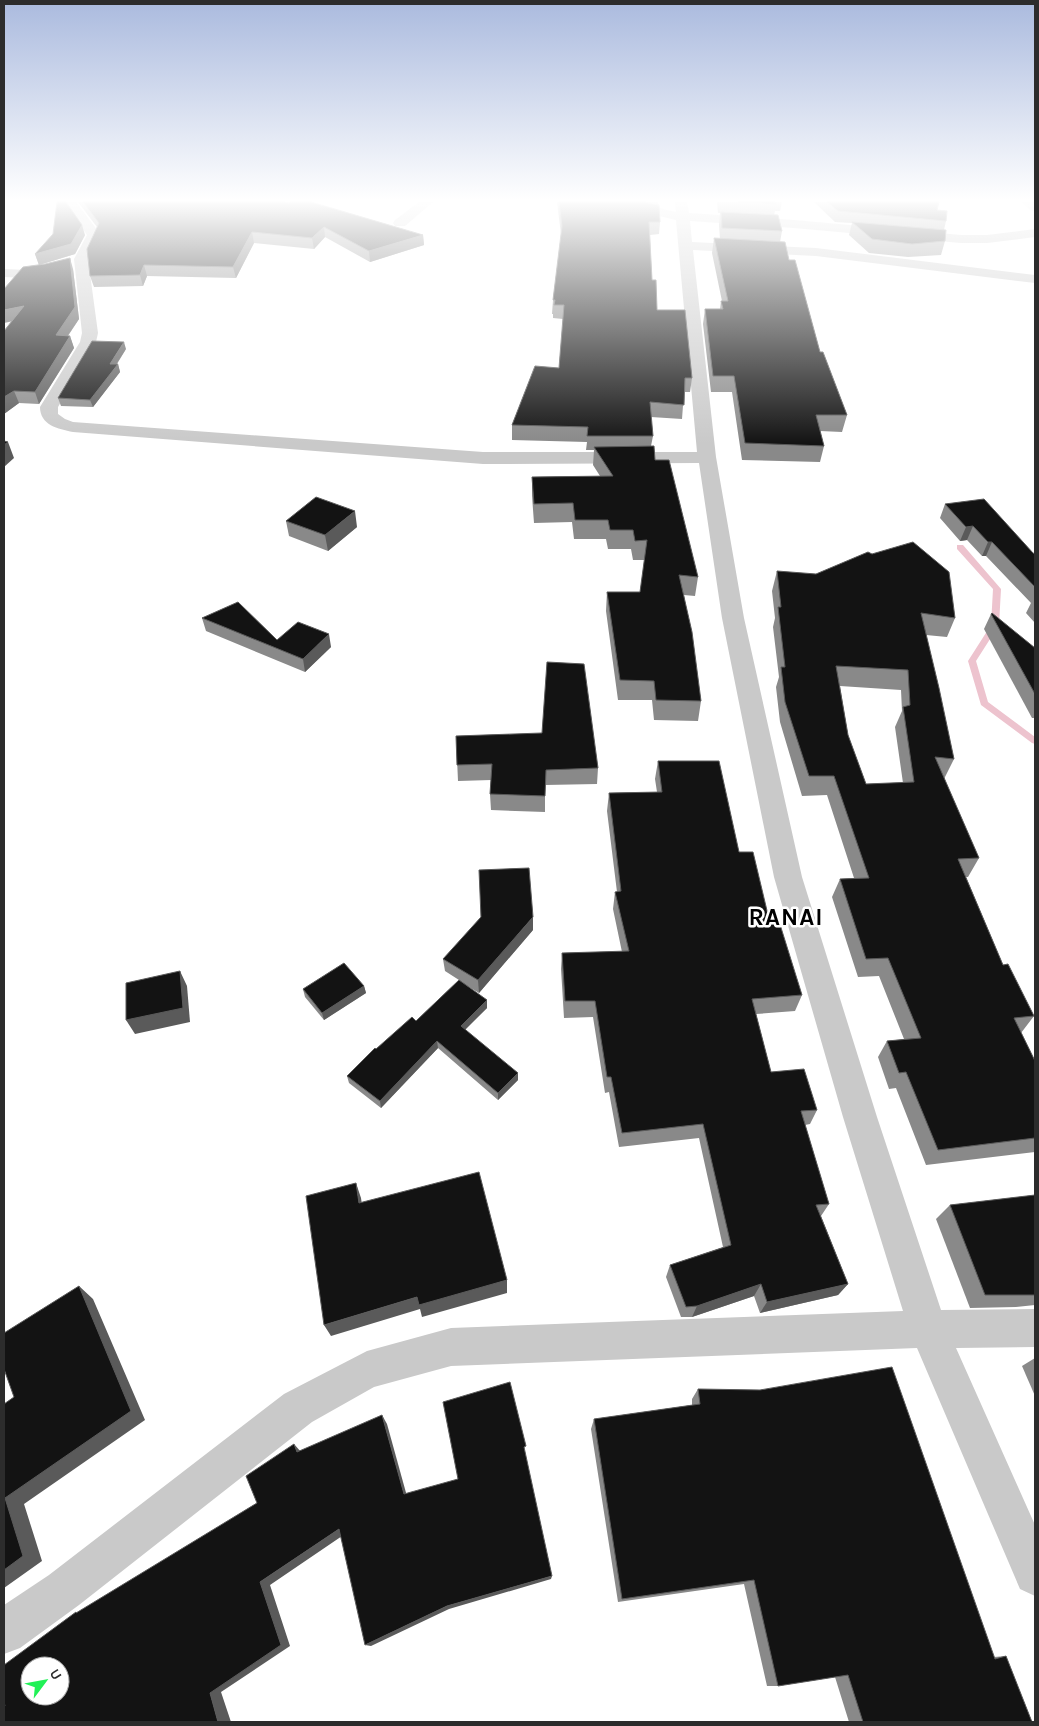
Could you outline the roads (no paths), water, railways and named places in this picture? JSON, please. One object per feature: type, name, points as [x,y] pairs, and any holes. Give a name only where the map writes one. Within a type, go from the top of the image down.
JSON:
[{"type":"street","points":[[84,283],[90,338],[49,407],[49,414],[54,420],[63,425],[483,458],[707,457]]},
{"type":"street","points":[[690,283],[707,457],[733,618],[788,877],[860,1117],[928,1329],[1035,1574]]},
{"type":"street","points":[[4,1632],[64,1590],[298,1408],[367,1370],[451,1347],[928,1329],[1035,1328]]},
{"type":"waterway","points":[[960,547],[997,589],[995,625],[972,661],[984,703],[1035,741]]},
{"type":"district","name":"RANAI","points":[[786,917]]}]
